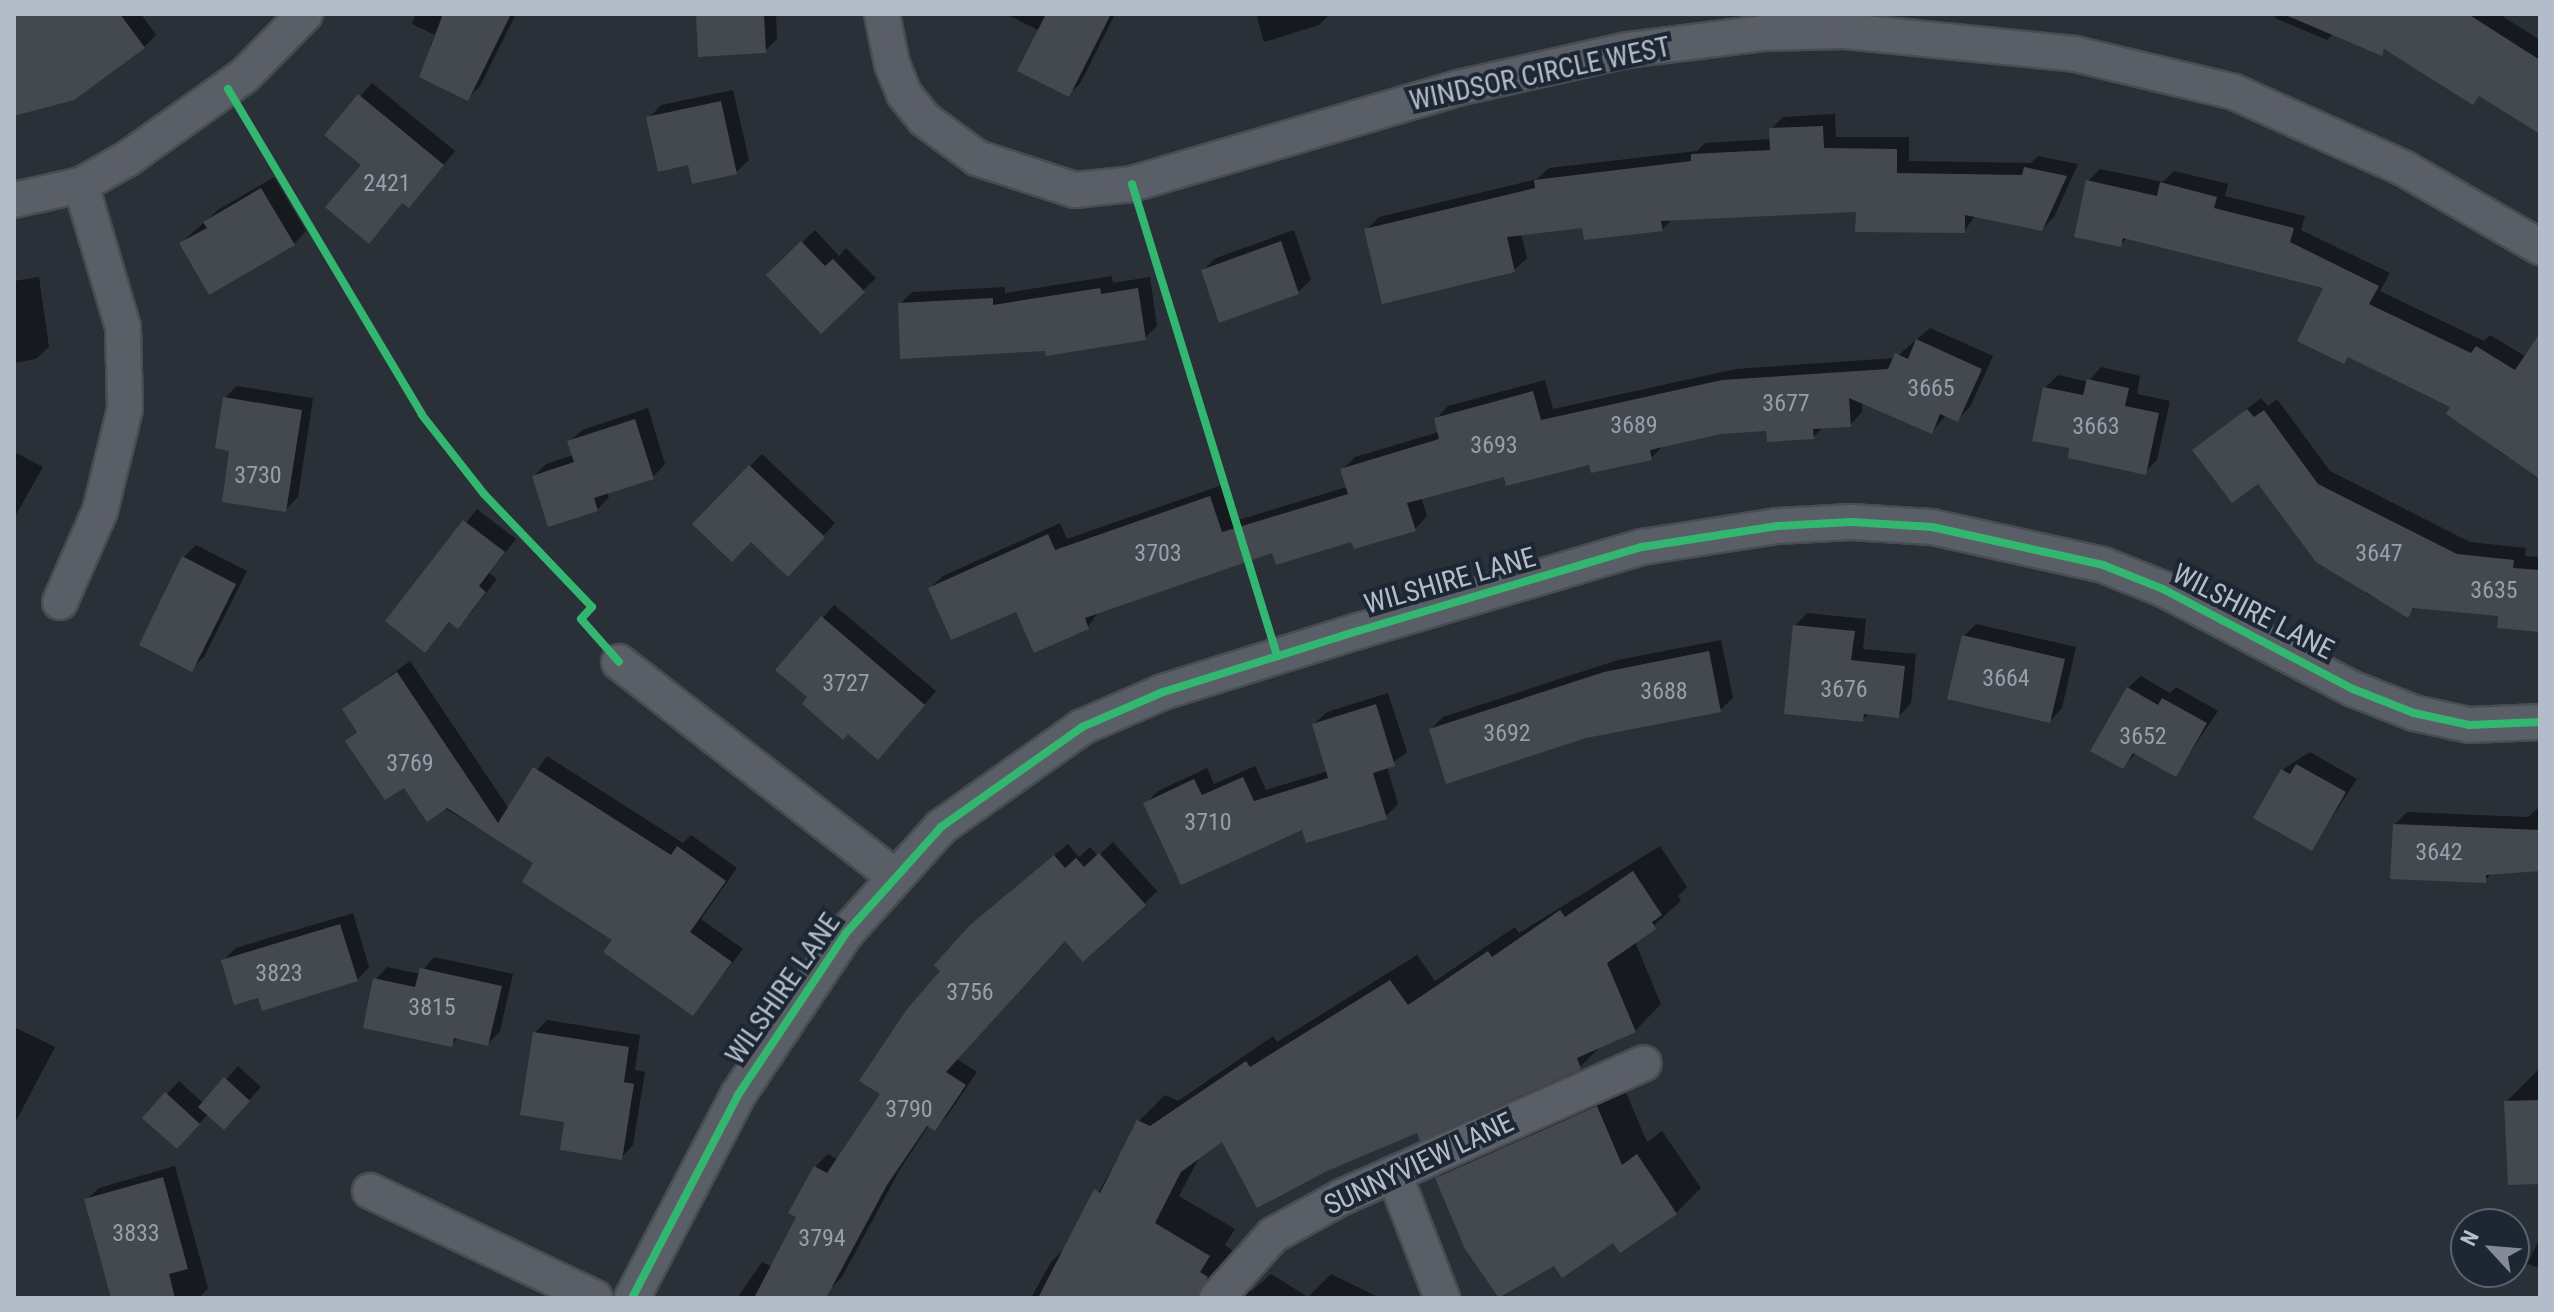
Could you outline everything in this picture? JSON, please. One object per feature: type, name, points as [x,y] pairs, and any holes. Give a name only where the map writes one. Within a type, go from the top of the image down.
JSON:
[{"type":"street","points":[[14,200],[81,185],[228,89],[305,14]]},
{"type":"street","name":"WINDSOR CIRCLE WEST","points":[[882,14],[904,94],[951,142],[977,158],[1041,183],[1075,190],[1132,184],[1510,75],[1642,48],[1763,33],[1845,31],[2075,54],[2234,92],[2405,169],[2540,247]]},
{"type":"street","points":[[60,602],[100,511],[125,409],[123,327],[81,185]]},
{"type":"street","name":"WILSHIRE LANE","points":[[632,1298],[738,1095],[846,933],[941,827],[1014,771],[1082,727],[1163,692],[1642,547],[1777,526],[1851,522],[1932,527],[2024,543],[2163,589],[2353,689],[2414,713],[2469,725],[2540,722]]},
{"type":"street","points":[[619,662],[894,876]]},
{"type":"street","name":"SUNNYVIEW LANE","points":[[1217,1298],[1273,1235],[1394,1174],[1644,1063]]},
{"type":"street","points":[[1394,1174],[1442,1298]]},
{"type":"street","points":[[370,1191],[595,1298]]},
{"type":"building","points":[[14,14],[120,14],[145,48],[74,100],[14,116]]},
{"type":"building","points":[[443,14],[511,14],[468,101],[419,77]]},
{"type":"building","points":[[696,14],[764,14],[766,53],[698,57]]},
{"type":"building","points":[[1046,14],[1111,14],[1069,97],[1017,71]]},
{"type":"building","points":[[2283,14],[2468,14],[2540,60],[2540,134],[2479,96],[2473,105],[2384,49],[2382,56]]},
{"type":"building","points":[[358,94],[444,165],[409,208],[402,203],[369,244],[325,207],[361,165],[324,135]]},
{"type":"building","points":[[721,101],[737,174],[692,184],[688,165],[658,172],[646,117]]},
{"type":"building","points":[[1823,126],[1824,148],[1897,149],[1897,173],[2022,175],[2024,167],[2067,176],[2042,231],[1965,215],[1965,233],[1855,232],[1856,212],[1661,221],[1663,231],[1584,240],[1582,228],[1507,237],[1515,272],[1382,304],[1364,229],[1535,188],[1534,180],[1691,161],[1691,154],[1770,150],[1769,128]]},
{"type":"building","points":[[2086,180],[2157,196],[2160,182],[2217,197],[2214,208],[2294,228],[2290,242],[2379,286],[2369,304],[2471,353],[2476,346],[2515,370],[2540,333],[2540,479],[2446,414],[2450,407],[2348,357],[2344,364],[2297,341],[2323,288],[2123,238],[2121,247],[2074,237]]},
{"type":"building","points":[[261,188],[295,245],[209,295],[179,243],[207,228],[203,222]]},
{"type":"building","points":[[801,241],[825,266],[833,259],[865,292],[821,334],[766,275]]},
{"type":"building","points":[[1281,241],[1299,294],[1219,323],[1201,270]]},
{"type":"building","points":[[1100,288],[1101,294],[1138,288],[1146,340],[1046,356],[1045,351],[900,359],[898,303],[993,298],[993,305]]},
{"type":"building","points":[[1916,339],[1982,369],[1958,422],[1940,414],[1932,434],[1849,398],[1851,427],[1813,429],[1814,439],[1767,442],[1766,431],[1721,434],[1650,450],[1652,460],[1591,473],[1589,465],[1506,486],[1504,477],[1407,503],[1416,531],[1354,549],[1351,542],[1276,565],[1272,553],[1085,618],[1089,629],[1034,653],[1016,612],[951,640],[928,588],[1048,534],[1055,550],[1210,496],[1222,532],[1348,494],[1340,469],[1439,439],[1434,418],[1533,391],[1541,420],[1722,380],[1888,369],[1895,353],[1908,359]]},
{"type":"building","points":[[2087,379],[2129,388],[2125,406],[2159,413],[2146,475],[2068,458],[2069,448],[2032,441],[2043,387],[2083,395]]},
{"type":"building","points":[[223,397],[302,410],[286,512],[222,502],[229,451],[215,448]]},
{"type":"building","points":[[2247,409],[2254,417],[2264,410],[2318,484],[2457,554],[2514,560],[2513,568],[2540,570],[2540,632],[2497,628],[2498,616],[2413,608],[2408,618],[2316,562],[2258,484],[2232,503],[2192,450]]},
{"type":"building","points":[[635,419],[654,479],[594,498],[598,511],[548,527],[532,476],[574,462],[567,441]]},
{"type":"building","points":[[749,465],[825,537],[788,577],[751,542],[732,562],[692,524]]},
{"type":"building","points":[[463,520],[505,552],[479,586],[486,592],[458,629],[449,622],[425,653],[385,621]]},
{"type":"building","points":[[182,556],[236,584],[192,672],[139,645]]},
{"type":"building","points":[[821,616],[925,705],[878,760],[848,734],[843,740],[802,704],[807,697],[775,670]]},
{"type":"building","points":[[1793,625],[1855,631],[1851,660],[1905,666],[1899,718],[1864,714],[1863,722],[1784,714]]},
{"type":"building","points":[[1962,635],[2065,659],[2050,723],[1947,699]]},
{"type":"building","points":[[1709,651],[1721,712],[1586,738],[1446,784],[1429,729],[1604,672]]},
{"type":"building","points":[[397,672],[498,823],[533,767],[671,855],[677,846],[726,881],[690,932],[732,962],[693,1016],[603,952],[612,940],[522,882],[533,863],[447,808],[427,822],[404,788],[385,800],[345,741],[357,732],[342,709]]},
{"type":"building","points":[[2127,687],[2158,705],[2162,698],[2207,723],[2176,777],[2133,753],[2123,769],[2090,751]]},
{"type":"building","points":[[1376,704],[1395,766],[1373,773],[1387,819],[1306,843],[1302,830],[1181,885],[1143,803],[1194,779],[1202,795],[1243,777],[1254,801],[1328,778],[1312,724]]},
{"type":"building","points":[[2296,764],[2346,792],[2312,851],[2253,818],[2281,769],[2290,774]]},
{"type":"building","points":[[2393,824],[2540,830],[2540,871],[2486,875],[2486,883],[2390,879]]},
{"type":"building","points":[[1099,853],[1146,905],[1083,962],[1065,941],[946,1072],[966,1085],[935,1131],[927,1126],[887,1185],[826,1298],[754,1298],[796,1217],[788,1213],[814,1166],[827,1173],[880,1094],[859,1081],[907,1009],[940,971],[934,965],[970,925],[1054,855],[1065,868],[1076,858],[1084,867]]},
{"type":"building","points":[[1633,871],[1662,915],[1652,922],[1656,929],[1607,963],[1636,1032],[1577,1058],[1581,1069],[1420,1141],[1417,1133],[1327,1171],[1257,1208],[1222,1142],[1181,1172],[1155,1223],[1210,1256],[1200,1272],[1208,1277],[1198,1298],[1038,1298],[1094,1189],[1100,1193],[1137,1120],[1150,1126],[1246,1061],[1250,1067],[1390,980],[1408,1005],[1488,951],[1492,957],[1560,910],[1565,917]]},
{"type":"building","points":[[340,924],[358,981],[262,1011],[258,998],[234,1005],[221,960]]},
{"type":"building","points":[[420,968],[502,986],[488,1046],[454,1038],[452,1047],[363,1028],[373,978],[415,987]]},
{"type":"building","points":[[533,1032],[629,1047],[624,1082],[634,1084],[622,1160],[560,1150],[564,1122],[520,1115]]},
{"type":"building","points":[[224,1077],[250,1101],[224,1130],[198,1107]]},
{"type":"building","points":[[165,1092],[200,1124],[177,1149],[142,1118]]},
{"type":"building","points":[[2540,1100],[2540,1184],[2508,1185],[2504,1101]]},
{"type":"building","points":[[1597,1106],[1622,1165],[1637,1154],[1677,1214],[1620,1253],[1613,1243],[1562,1278],[1554,1266],[1499,1298],[1465,1249],[1435,1178]]},
{"type":"building","points":[[163,1177],[188,1269],[169,1274],[175,1298],[111,1298],[84,1199]]},
{"type":"cycle path","points":[[228,89],[422,415],[484,494],[592,607],[581,619],[619,662]]},
{"type":"cycle path","points":[[1132,184],[1277,656]]},
{"type":"cycle path","points":[[632,1298],[738,1095],[846,933],[941,827],[1082,727],[1163,692],[1358,631],[1642,547],[1777,526],[1851,522],[1932,527],[2103,565],[2163,589],[2353,689],[2414,713],[2469,725],[2540,722]]}]
